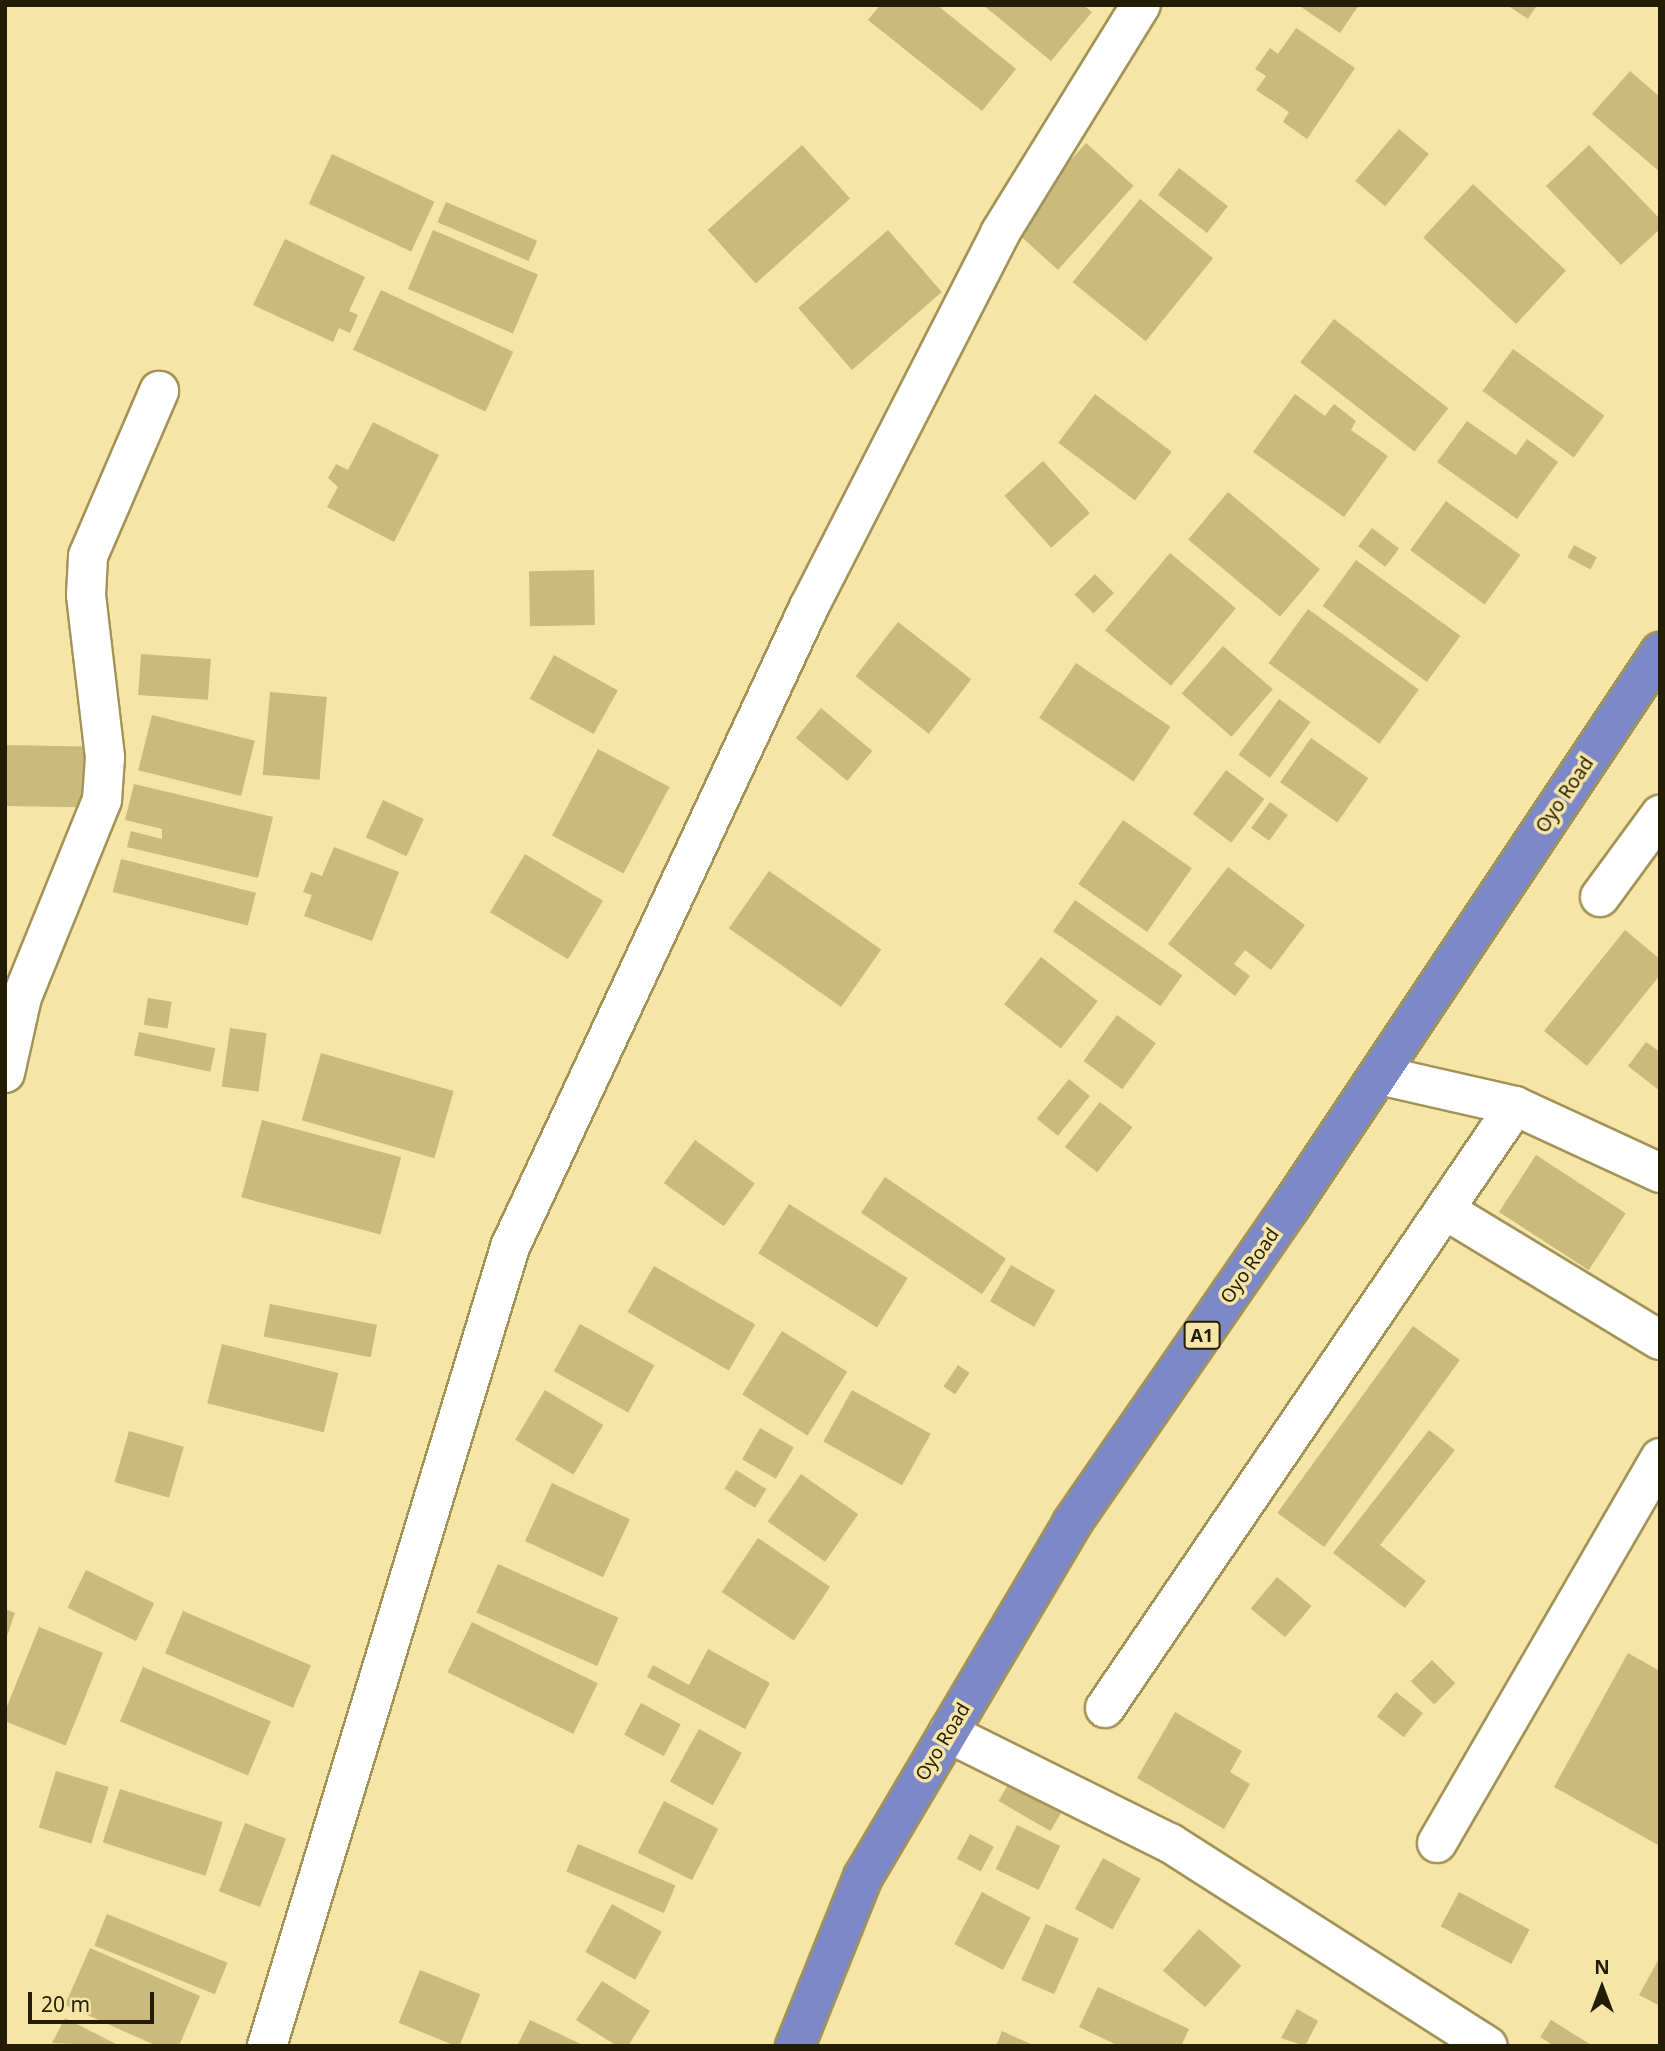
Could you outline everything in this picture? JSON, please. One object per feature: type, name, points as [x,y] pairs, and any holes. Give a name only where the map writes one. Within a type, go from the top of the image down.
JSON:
[{"type":"highway","name":"Oyo Road","points":[[795,2046],[863,1877],[1072,1523],[1378,1075],[1660,652]]},
{"type":"street","points":[[267,2046],[510,1247],[809,607],[1000,233],[1141,5]]},
{"type":"street","points":[[5,1073],[22,997],[102,800],[105,757],[86,596],[88,556],[159,391]]},
{"type":"street","points":[[1600,897],[1660,815]]},
{"type":"street","points":[[1378,1075],[1516,1107],[1660,1173]]},
{"type":"street","points":[[1105,1708],[1516,1107]]},
{"type":"street","points":[[1445,1210],[1660,1340]]},
{"type":"street","points":[[1437,1843],[1660,1458]]},
{"type":"street","points":[[948,1732],[1170,1843],[1488,2046]]},
{"type":"building","points":[[880,5],[937,5],[1016,69],[982,111],[868,20]]},
{"type":"building","points":[[983,5],[1083,5],[1092,12],[1051,61]]},
{"type":"building","points":[[1298,5],[1359,5],[1340,33]]},
{"type":"building","points":[[1507,5],[1537,5],[1528,19]]},
{"type":"building","points":[[1296,28],[1355,68],[1307,139],[1283,122],[1289,112],[1256,90],[1266,76],[1255,69],[1270,48],[1278,54]]},
{"type":"building","points":[[1630,71],[1660,97],[1660,172],[1592,114]]},
{"type":"building","points":[[1399,129],[1429,154],[1385,206],[1355,181]]},
{"type":"building","points":[[1086,143],[1134,186],[1058,270],[1010,227]]},
{"type":"building","points":[[802,145],[850,199],[756,283],[708,230]]},
{"type":"building","points":[[1589,145],[1660,219],[1660,229],[1621,265],[1546,186]]},
{"type":"building","points":[[332,154],[434,202],[411,252],[309,204]]},
{"type":"building","points":[[1179,168],[1228,206],[1207,233],[1158,195]]},
{"type":"building","points":[[1473,184],[1566,271],[1516,324],[1423,237]]},
{"type":"building","points":[[1140,199],[1213,258],[1146,341],[1073,282]]},
{"type":"building","points":[[446,202],[537,241],[529,261],[437,222]]},
{"type":"building","points":[[433,230],[538,275],[513,333],[408,289]]},
{"type":"building","points":[[888,230],[942,292],[852,370],[798,308]]},
{"type":"building","points":[[285,239],[365,277],[349,311],[358,315],[350,333],[339,328],[333,342],[253,305]]},
{"type":"building","points":[[381,290],[513,352],[485,412],[353,350]]},
{"type":"building","points":[[1334,319],[1448,408],[1414,452],[1300,362]]},
{"type":"building","points":[[1513,349],[1604,415],[1574,457],[1482,391]]},
{"type":"building","points":[[1095,394],[1172,452],[1135,500],[1058,443]]},
{"type":"building","points":[[1295,394],[1325,416],[1334,404],[1356,421],[1351,430],[1388,456],[1344,517],[1253,452]]},
{"type":"building","points":[[1467,421],[1516,455],[1527,439],[1558,462],[1517,519],[1437,462]]},
{"type":"building","points":[[373,422],[439,455],[394,542],[327,507],[338,487],[328,478],[336,464],[348,470]]},
{"type":"building","points":[[1043,461],[1090,513],[1051,548],[1004,496]]},
{"type":"building","points":[[1228,492],[1320,569],[1280,617],[1188,539]]},
{"type":"building","points":[[1446,501],[1520,555],[1485,604],[1410,550]]},
{"type":"building","points":[[1372,528],[1399,548],[1385,567],[1358,546]]},
{"type":"building","points":[[1574,545],[1597,557],[1590,570],[1567,557]]},
{"type":"building","points":[[1170,553],[1236,608],[1171,686],[1105,630]]},
{"type":"building","points":[[1356,560],[1460,636],[1427,682],[1322,606]]},
{"type":"building","points":[[594,570],[595,625],[530,626],[529,571]]},
{"type":"building","points":[[1095,574],[1114,593],[1094,614],[1074,595]]},
{"type":"building","points":[[1308,609],[1419,690],[1379,744],[1269,663]]},
{"type":"building","points":[[898,622],[971,679],[929,734],[856,676]]},
{"type":"building","points":[[1223,646],[1273,689],[1231,737],[1182,694]]},
{"type":"building","points":[[141,654],[211,659],[208,700],[138,695]]},
{"type":"building","points":[[554,655],[618,690],[594,734],[530,699]]},
{"type":"building","points":[[1076,663],[1171,727],[1134,781],[1039,718]]},
{"type":"building","points":[[270,692],[327,697],[320,780],[263,775]]},
{"type":"building","points":[[1279,699],[1311,722],[1270,778],[1238,755]]},
{"type":"building","points":[[821,708],[872,751],[847,781],[796,738]]},
{"type":"building","points":[[152,715],[255,741],[241,796],[138,770]]},
{"type":"building","points":[[1311,738],[1368,778],[1337,822],[1280,782]]},
{"type":"building","points":[[5,745],[84,746],[83,807],[5,806]]},
{"type":"building","points":[[598,749],[670,787],[624,874],[552,836]]},
{"type":"building","points":[[1226,770],[1264,799],[1231,843],[1193,814]]},
{"type":"building","points":[[134,784],[273,817],[258,878],[127,847],[131,831],[162,839],[162,829],[125,820]]},
{"type":"building","points":[[383,800],[424,819],[406,856],[366,837]]},
{"type":"building","points":[[1270,802],[1288,815],[1269,841],[1251,828]]},
{"type":"building","points":[[1123,820],[1192,868],[1147,932],[1078,884]]},
{"type":"building","points":[[334,847],[399,872],[372,941],[304,916],[312,895],[303,892],[311,872],[322,876]]},
{"type":"building","points":[[525,854],[603,901],[568,959],[490,912]]},
{"type":"building","points":[[121,859],[256,893],[248,926],[113,892]]},
{"type":"building","points":[[1228,867],[1305,925],[1271,970],[1245,950],[1234,964],[1250,976],[1235,996],[1168,944]]},
{"type":"building","points":[[769,871],[881,950],[841,1007],[729,928]]},
{"type":"building","points":[[1075,900],[1182,975],[1161,1006],[1053,931]]},
{"type":"building","points":[[1625,930],[1660,959],[1660,975],[1587,1066],[1544,1031]]},
{"type":"building","points":[[1041,957],[1098,1001],[1061,1049],[1004,1004]]},
{"type":"building","points":[[148,998],[172,1002],[167,1028],[144,1025]]},
{"type":"building","points":[[1117,1015],[1156,1043],[1122,1089],[1083,1061]]},
{"type":"building","points":[[230,1028],[267,1033],[258,1092],[222,1086]]},
{"type":"building","points":[[139,1032],[215,1048],[210,1072],[134,1055]]},
{"type":"building","points":[[1646,1042],[1660,1052],[1660,1091],[1628,1066]]},
{"type":"building","points":[[321,1053],[454,1091],[434,1158],[302,1120]]},
{"type":"building","points":[[1069,1079],[1090,1096],[1058,1136],[1037,1119]]},
{"type":"building","points":[[1100,1102],[1132,1127],[1097,1172],[1065,1147]]},
{"type":"building","points":[[262,1120],[401,1157],[380,1235],[241,1197]]},
{"type":"building","points":[[695,1140],[755,1183],[724,1226],[664,1183]]},
{"type":"building","points":[[1536,1155],[1626,1213],[1589,1270],[1499,1212]]},
{"type":"building","points":[[885,1177],[1006,1259],[982,1294],[861,1213]]},
{"type":"building","points":[[789,1204],[908,1278],[877,1327],[758,1253]]},
{"type":"building","points":[[1011,1265],[1055,1290],[1034,1327],[990,1301]]},
{"type":"building","points":[[654,1266],[755,1324],[729,1370],[628,1312]]},
{"type":"building","points":[[270,1304],[377,1325],[371,1357],[264,1336]]},
{"type":"building","points":[[580,1324],[654,1365],[628,1412],[554,1371]]},
{"type":"building","points":[[1413,1326],[1460,1360],[1324,1547],[1277,1513]]},
{"type":"building","points":[[782,1331],[847,1372],[808,1435],[742,1395]]},
{"type":"building","points":[[222,1344],[338,1373],[324,1432],[207,1403]]},
{"type":"building","points":[[958,1365],[970,1373],[955,1394],[943,1387]]},
{"type":"building","points":[[545,1390],[603,1425],[573,1475],[515,1440]]},
{"type":"building","points":[[852,1390],[931,1434],[902,1485],[823,1442]]},
{"type":"building","points":[[760,1428],[794,1448],[776,1479],[742,1459]]},
{"type":"building","points":[[1429,1430],[1455,1450],[1380,1545],[1426,1581],[1405,1608],[1333,1553]]},
{"type":"building","points":[[129,1431],[184,1447],[169,1498],[114,1482]]},
{"type":"building","points":[[736,1470],[767,1489],[755,1508],[724,1489]]},
{"type":"building","points":[[801,1474],[858,1514],[825,1562],[768,1522]]},
{"type":"building","points":[[552,1483],[630,1519],[603,1577],[525,1541]]},
{"type":"building","points":[[758,1538],[830,1587],[794,1641],[722,1592]]},
{"type":"building","points":[[498,1564],[619,1618],[597,1666],[476,1612]]},
{"type":"building","points":[[86,1570],[154,1603],[136,1641],[68,1608]]},
{"type":"building","points":[[1277,1577],[1311,1606],[1285,1637],[1251,1608]]},
{"type":"building","points":[[5,1609],[15,1613],[6,1639],[5,1639]]},
{"type":"building","points":[[183,1611],[311,1665],[293,1708],[165,1653]]},
{"type":"building","points":[[472,1622],[598,1683],[573,1734],[447,1672]]},
{"type":"building","points":[[39,1627],[103,1653],[66,1746],[5,1721],[5,1711]]},
{"type":"building","points":[[708,1649],[770,1683],[745,1729],[647,1677],[653,1665],[689,1685]]},
{"type":"building","points":[[1628,1653],[1660,1671],[1660,1846],[1554,1787]]},
{"type":"building","points":[[1432,1660],[1455,1683],[1434,1705],[1411,1681]]},
{"type":"building","points":[[143,1667],[271,1721],[248,1776],[120,1721]]},
{"type":"building","points":[[1396,1692],[1423,1713],[1404,1737],[1377,1716]]},
{"type":"building","points":[[641,1703],[681,1724],[664,1756],[624,1735]]},
{"type":"building","points":[[1175,1712],[1242,1751],[1230,1772],[1250,1784],[1224,1829],[1137,1778]]},
{"type":"building","points":[[699,1729],[742,1753],[713,1805],[670,1781]]},
{"type":"building","points":[[56,1771],[109,1787],[91,1844],[39,1827]]},
{"type":"building","points":[[1013,1776],[1065,1806],[1050,1831],[998,1801]]},
{"type":"building","points":[[120,1789],[223,1822],[205,1876],[103,1842]]},
{"type":"building","points":[[664,1801],[718,1829],[692,1880],[638,1853]]},
{"type":"building","points":[[245,1823],[286,1839],[260,1907],[219,1891]]},
{"type":"building","points":[[1017,1825],[1060,1846],[1039,1890],[996,1869]]},
{"type":"building","points":[[970,1834],[994,1847],[981,1871],[957,1859]]},
{"type":"building","points":[[578,1844],[676,1885],[664,1913],[566,1872]]},
{"type":"building","points":[[1103,1858],[1141,1879],[1112,1930],[1075,1909]]},
{"type":"building","points":[[982,1892],[1031,1918],[1003,1970],[954,1944]]},
{"type":"building","points":[[1459,1892],[1530,1930],[1511,1964],[1441,1926]]},
{"type":"building","points":[[612,1904],[662,1932],[635,1980],[585,1952]]},
{"type":"building","points":[[107,1914],[228,1963],[215,1994],[94,1946]]},
{"type":"building","points":[[1046,1924],[1079,1939],[1054,1994],[1021,1980]]},
{"type":"building","points":[[1199,1929],[1241,1966],[1205,2007],[1163,1971]]},
{"type":"building","points":[[90,1948],[200,1996],[179,2046],[157,2046],[65,2005]]},
{"type":"building","points":[[1660,1957],[1660,2006],[1639,1995]]},
{"type":"building","points":[[420,1970],[480,1994],[459,2046],[399,2023]]},
{"type":"building","points":[[602,1981],[650,2011],[628,2046],[617,2046],[576,2020]]},
{"type":"building","points":[[1098,1987],[1189,2029],[1181,2046],[1119,2046],[1079,2027]]},
{"type":"building","points":[[1297,2009],[1318,2021],[1305,2046],[1281,2038]]},
{"type":"building","points":[[65,2018],[120,2046],[52,2043]]},
{"type":"building","points":[[530,2020],[585,2046],[517,2046]]},
{"type":"building","points":[[1551,2020],[1593,2046],[1554,2046],[1540,2037]]},
{"type":"building","points":[[1002,2031],[1035,2046],[996,2046]]}]
